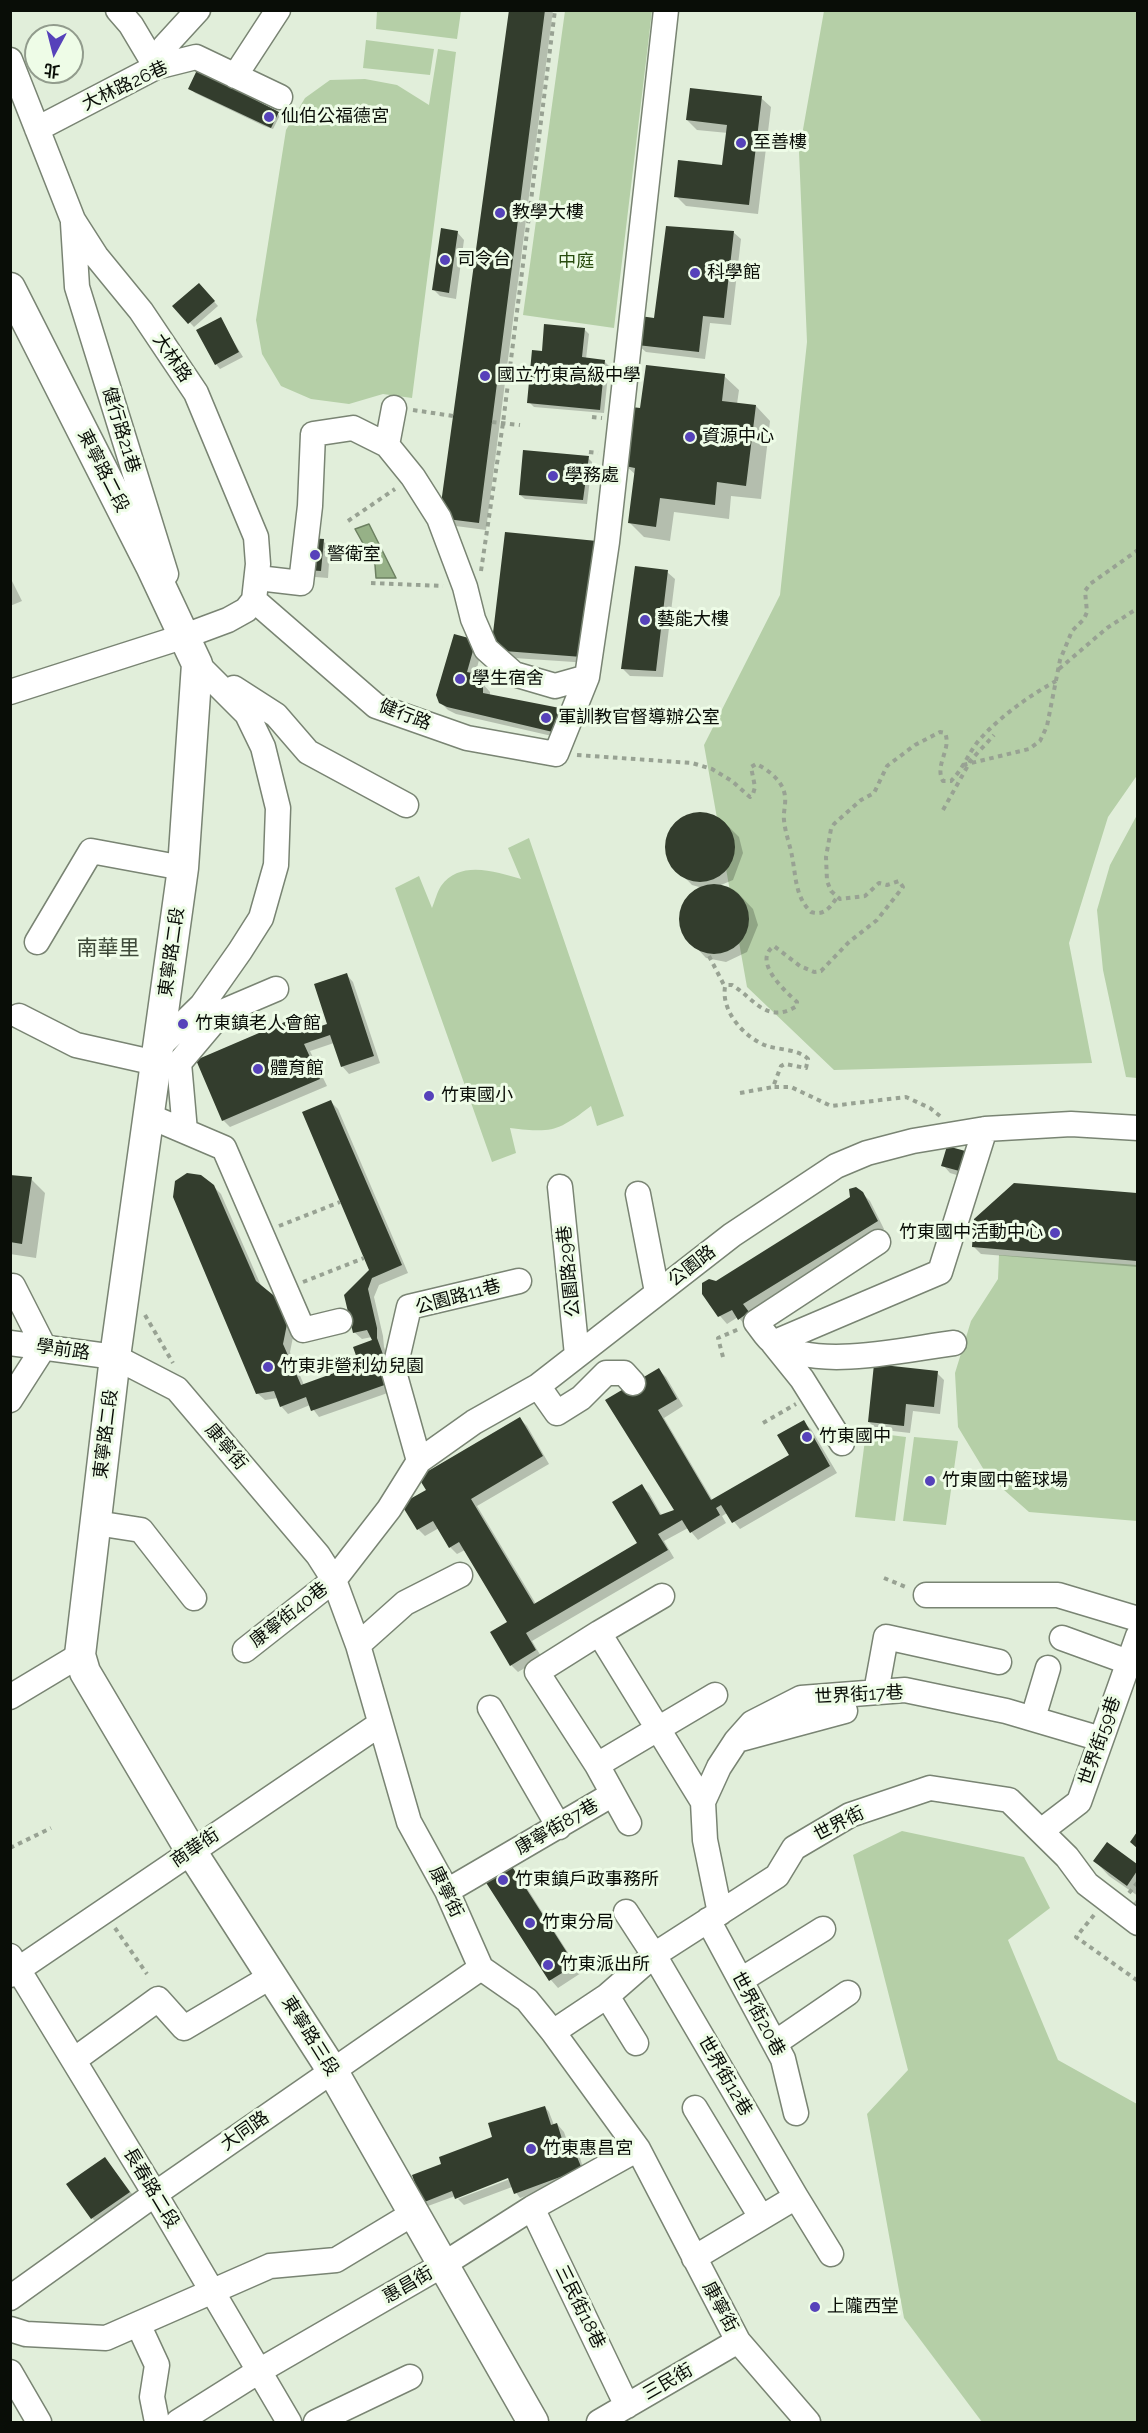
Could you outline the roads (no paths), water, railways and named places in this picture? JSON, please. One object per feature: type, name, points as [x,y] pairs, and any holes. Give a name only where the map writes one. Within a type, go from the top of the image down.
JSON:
[{"type":"main road","name":"東寧路二段","points":[[12,296],[185,636],[196,664],[183,868],[115,1357],[80,1655]]},
{"type":"main road","name":"東寧路三段","points":[[80,1655],[86,1672],[191,1851],[333,2070],[533,2422]]},
{"type":"street","points":[[118,10],[131,25],[156,67]]},
{"type":"street","points":[[156,67],[165,46],[198,10]]},
{"type":"street","points":[[235,76],[278,10]]},
{"type":"street","points":[[10,692],[228,620],[246,610],[256,589],[302,583],[310,506],[313,434],[353,428],[387,445],[414,477],[439,518],[465,587],[473,619],[486,649],[514,674],[555,686],[586,677],[607,542],[666,10]]},
{"type":"street","name":"大林路26巷","points":[[37,129],[156,67],[196,57],[280,97]]},
{"type":"street","name":"大林路","points":[[10,60],[73,220],[96,256],[141,311],[196,393],[256,537],[256,589]]},
{"type":"street","name":"健行路21巷","points":[[73,220],[77,287],[185,636]]},
{"type":"street","points":[[387,445],[394,408]]},
{"type":"street","name":"健行路","points":[[256,589],[376,706],[467,738],[556,754],[586,677]]},
{"type":"street","points":[[196,664],[276,715],[308,752],[406,805]]},
{"type":"street","points":[[19,1016],[76,1045],[158,1055],[202,1005],[261,918],[276,865],[279,808],[263,747],[247,714],[196,664]]},
{"type":"street","points":[[37,942],[91,851],[183,868]]},
{"type":"street","points":[[185,1131],[179,1063],[222,1012],[276,989]]},
{"type":"street","points":[[149,1116],[224,1148],[303,1330],[340,1321]]},
{"type":"street","name":"公園路","points":[[334,1580],[389,1509],[419,1461],[474,1422],[538,1386],[732,1235],[836,1166],[867,1153],[913,1141],[985,1129],[1071,1124],[1137,1128]]},
{"type":"street","points":[[772,1343],[940,1272],[985,1129]]},
{"type":"street","name":"公園路29巷","points":[[560,1187],[577,1355]]},
{"type":"street","points":[[638,1194],[657,1292]]},
{"type":"street","points":[[842,1443],[812,1395],[756,1322],[878,1242]]},
{"type":"street","name":"公園路11巷","points":[[419,1461],[394,1372],[409,1307],[519,1281]]},
{"type":"street","points":[[10,1400],[44,1347],[13,1286]]},
{"type":"street","name":"學前路","points":[[10,1343],[115,1357]]},
{"type":"street","points":[[772,1343],[805,1356],[854,1356],[954,1343]]},
{"type":"street","name":"康寧街","points":[[115,1357],[179,1390],[318,1555],[334,1580],[358,1645],[409,1822],[447,1891],[481,1968],[527,2000],[553,2032],[638,2150],[738,2341],[808,2422]]},
{"type":"street","points":[[538,1386],[557,1413],[581,1398],[606,1372],[624,1372],[633,1383]]},
{"type":"street","points":[[96,1523],[141,1530],[195,1598]]},
{"type":"street","points":[[358,1645],[405,1603],[460,1575]]},
{"type":"street","name":"康寧街40巷","points":[[244,1650],[334,1580]]},
{"type":"street","points":[[926,1595],[1058,1595],[1137,1619]]},
{"type":"street","points":[[662,1596],[599,1633],[704,1802]]},
{"type":"street","name":"康寧街87巷","points":[[447,1891],[613,1794],[537,1672],[599,1633]]},
{"type":"street","name":"世界街59巷","points":[[1041,1831],[1079,1802],[1137,1636]]},
{"type":"street","points":[[876,1692],[886,1637],[999,1662]]},
{"type":"street","points":[[1062,1638],[1128,1662]]},
{"type":"street","points":[[10,1697],[80,1655]]},
{"type":"street","points":[[1033,1718],[1048,1668]]},
{"type":"street","name":"世界街17巷","points":[[714,1917],[705,1840],[704,1802],[719,1767],[736,1741],[752,1723],[801,1698],[905,1690],[1006,1711],[1101,1739]]},
{"type":"street","points":[[597,1765],[715,1695]]},
{"type":"street","points":[[490,1708],[559,1827]]},
{"type":"street","points":[[736,1741],[845,1711]]},
{"type":"street","name":"商華街","points":[[13,1967],[104,1911],[380,1724]]},
{"type":"street","name":"世界街","points":[[553,2032],[607,1996],[654,1955],[777,1876],[794,1848],[849,1815],[930,1788],[1009,1800],[1067,1857],[1087,1884],[1137,1923]]},
{"type":"street","points":[[613,1794],[629,1823]]},
{"type":"street","name":"世界街12巷","points":[[626,1912],[654,1955],[831,2254]]},
{"type":"street","name":"世界街20巷","points":[[714,1917],[741,1980],[783,2059],[795,2113]]},
{"type":"street","points":[[741,1980],[823,1929]]},
{"type":"street","name":"長春路二段","points":[[13,1967],[74,2060],[289,2422]]},
{"type":"street","name":"大同路","points":[[10,2298],[155,2194],[481,1968]]},
{"type":"street","points":[[74,2060],[158,1999],[184,2028],[272,1976]]},
{"type":"street","points":[[775,2043],[848,1993]]},
{"type":"street","points":[[607,1996],[636,2043]]},
{"type":"street","points":[[695,2108],[761,2217]]},
{"type":"street","name":"惠昌街","points":[[178,2422],[259,2371],[444,2264],[532,2208],[638,2150]]},
{"type":"street","points":[[694,2258],[796,2197]]},
{"type":"street","name":"三民街18巷","points":[[532,2208],[627,2406]]},
{"type":"street","points":[[10,2329],[26,2334],[106,2338],[270,2266],[336,2260],[414,2213]]},
{"type":"street","points":[[138,2324],[157,2365],[152,2397],[157,2422]]},
{"type":"street","name":"三民街","points":[[599,2422],[738,2341]]},
{"type":"street","points":[[10,2372],[39,2422]]},
{"type":"street","points":[[316,2422],[410,2377]]},
{"type":"place","name":"仙伯公福德宮","points":[[269,117]]},
{"type":"place","name":"至善樓","points":[[741,143]]},
{"type":"place","name":"教學大樓","points":[[500,213]]},
{"type":"place","name":"司令台","points":[[445,260]]},
{"type":"place","name":"科學館","points":[[695,273]]},
{"type":"place","name":"國立竹東高級中學","points":[[485,376]]},
{"type":"place","name":"資源中心","points":[[690,437]]},
{"type":"place","name":"學務處","points":[[553,476]]},
{"type":"place","name":"警衛室","points":[[315,555]]},
{"type":"place","name":"藝能大樓","points":[[645,620]]},
{"type":"place","name":"學生宿舍","points":[[460,679]]},
{"type":"place","name":"軍訓教官督導辦公室","points":[[546,718]]},
{"type":"place","name":"竹東鎮老人會館","points":[[183,1024]]},
{"type":"place","name":"體育館","points":[[258,1069]]},
{"type":"place","name":"竹東國小","points":[[429,1096]]},
{"type":"place","name":"竹東國中活動中心","points":[[1055,1233]]},
{"type":"place","name":"竹東非營利幼兒園","points":[[268,1367]]},
{"type":"place","name":"竹東國中","points":[[807,1437]]},
{"type":"place","name":"竹東國中籃球場","points":[[930,1481]]},
{"type":"place","name":"竹東鎮戶政事務所","points":[[503,1880]]},
{"type":"place","name":"竹東分局","points":[[530,1923]]},
{"type":"place","name":"竹東派出所","points":[[548,1965]]},
{"type":"place","name":"竹東惠昌宮","points":[[531,2149]]},
{"type":"place","name":"上隴西堂","points":[[815,2307]]},
{"type":"district","name":"南華里","points":[[108,949]]},
{"type":"park label","name":"中庭","points":[[576,262]]}]
